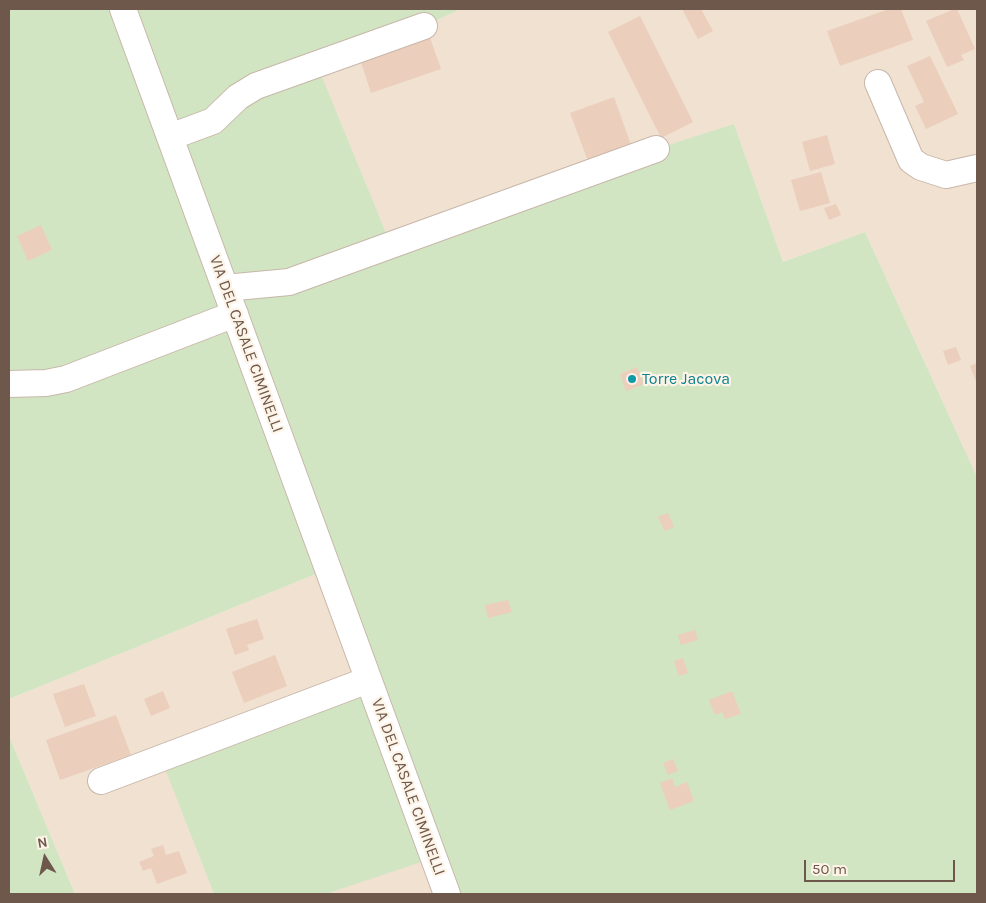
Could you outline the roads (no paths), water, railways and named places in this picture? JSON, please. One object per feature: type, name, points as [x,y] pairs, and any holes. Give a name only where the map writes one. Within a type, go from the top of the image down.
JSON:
[{"type":"street","name":"VIA DEL CASALE CIMINELLI","points":[[123,9],[447,894]]},
{"type":"street","points":[[170,137],[213,121],[238,97],[256,86],[424,26]]},
{"type":"street","points":[[878,84],[911,160],[920,167],[946,174],[977,168]]},
{"type":"street","points":[[225,288],[289,282],[656,149]]},
{"type":"street","points":[[9,384],[46,384],[66,379],[235,314]]},
{"type":"street","name":"VIA DEL CASALE CIMINELLI","points":[[101,781],[368,680]]},
{"type":"place","name":"Torre Jacova","points":[[632,379]]}]
